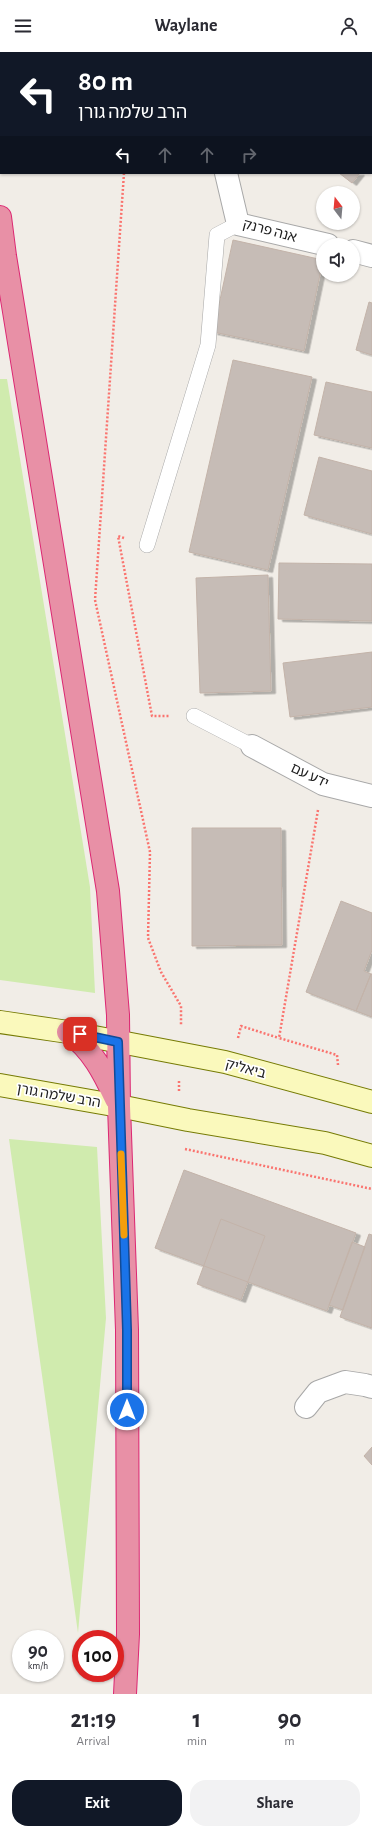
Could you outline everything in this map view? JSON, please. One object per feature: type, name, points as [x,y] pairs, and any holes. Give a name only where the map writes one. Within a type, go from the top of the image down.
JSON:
[{"type":"highway","points":[[0,217],[8,278],[108,890],[118,1015],[119,1106],[127,1330],[128,1634],[125,1694]]},
{"type":"highway","points":[[68,1032],[83,1044],[96,1059],[119,1106]]},
{"type":"main road","points":[[0,1022],[68,1032],[118,1042]]},
{"type":"main road","name":"ביאליק","points":[[118,1042],[225,1062],[372,1102]]},
{"type":"main road","name":"הרב שלמה גורן","points":[[0,1085],[119,1106]]},
{"type":"main road","points":[[119,1106],[188,1120],[324,1143],[372,1156]]},
{"type":"street","name":"אנה פרנק","points":[[226,174],[238,224],[316,242]]},
{"type":"street","points":[[360,253],[372,256]]},
{"type":"street","name":"ידע עם","points":[[252,746],[323,784],[372,796]]},
{"type":"street","points":[[306,1407],[318,1392],[345,1382],[372,1387]]},
{"type":"lane","points":[[147,545],[208,345],[217,235],[238,224]]},
{"type":"lane","points":[[194,716],[252,746]]},
{"type":"path","points":[[124,174],[95,600],[150,852],[148,938],[161,972],[181,1006]]},
{"type":"path","points":[[147,545],[118,536],[152,716],[194,716]]},
{"type":"path","points":[[279,1038],[323,784]]},
{"type":"path","points":[[237,1044],[241,1026],[337,1055],[338,1067]]},
{"type":"path","points":[[199,1152],[372,1189]]},
{"type":"green space","points":[[0,379],[7,379],[90,887],[95,993],[0,980]]},
{"type":"green space","points":[[9,1139],[97,1147],[106,1318],[78,1630]]},
{"type":"building","points":[[340,174],[359,174],[352,183]]},
{"type":"building","points":[[233,240],[316,258],[316,282],[318,282],[304,351],[213,332]]},
{"type":"building","points":[[369,302],[372,303],[372,355],[356,350]]},
{"type":"building","points":[[233,360],[312,377],[268,570],[189,552]]},
{"type":"building","points":[[326,382],[372,392],[372,448],[314,435]]},
{"type":"building","points":[[319,457],[372,471],[372,534],[304,515]]},
{"type":"building","points":[[279,563],[372,564],[372,621],[278,619]]},
{"type":"building","points":[[268,575],[271,691],[200,693],[196,578]]},
{"type":"building","points":[[372,652],[372,707],[290,717],[283,663]]},
{"type":"building","points":[[192,828],[281,828],[282,945],[192,946]]},
{"type":"building","points":[[341,901],[372,913],[372,950],[364,971],[371,974],[356,1011],[306,992]]},
{"type":"building","points":[[372,974],[372,1017],[356,1011]]},
{"type":"building","points":[[184,1170],[356,1233],[327,1311],[155,1248]]},
{"type":"building","points":[[221,1219],[265,1236],[241,1300],[197,1284]]},
{"type":"building","points":[[369,1234],[372,1235],[372,1328],[340,1317]]},
{"type":"building","points":[[352,1242],[365,1247],[343,1310],[329,1305]]},
{"type":"building","points":[[372,1447],[372,1465],[364,1456]]},
{"type":"slow traffic","points":[[121,1154],[124,1235]]},
{"type":"route","points":[[80,1034],[118,1042],[127,1330],[127,1410]]}]
